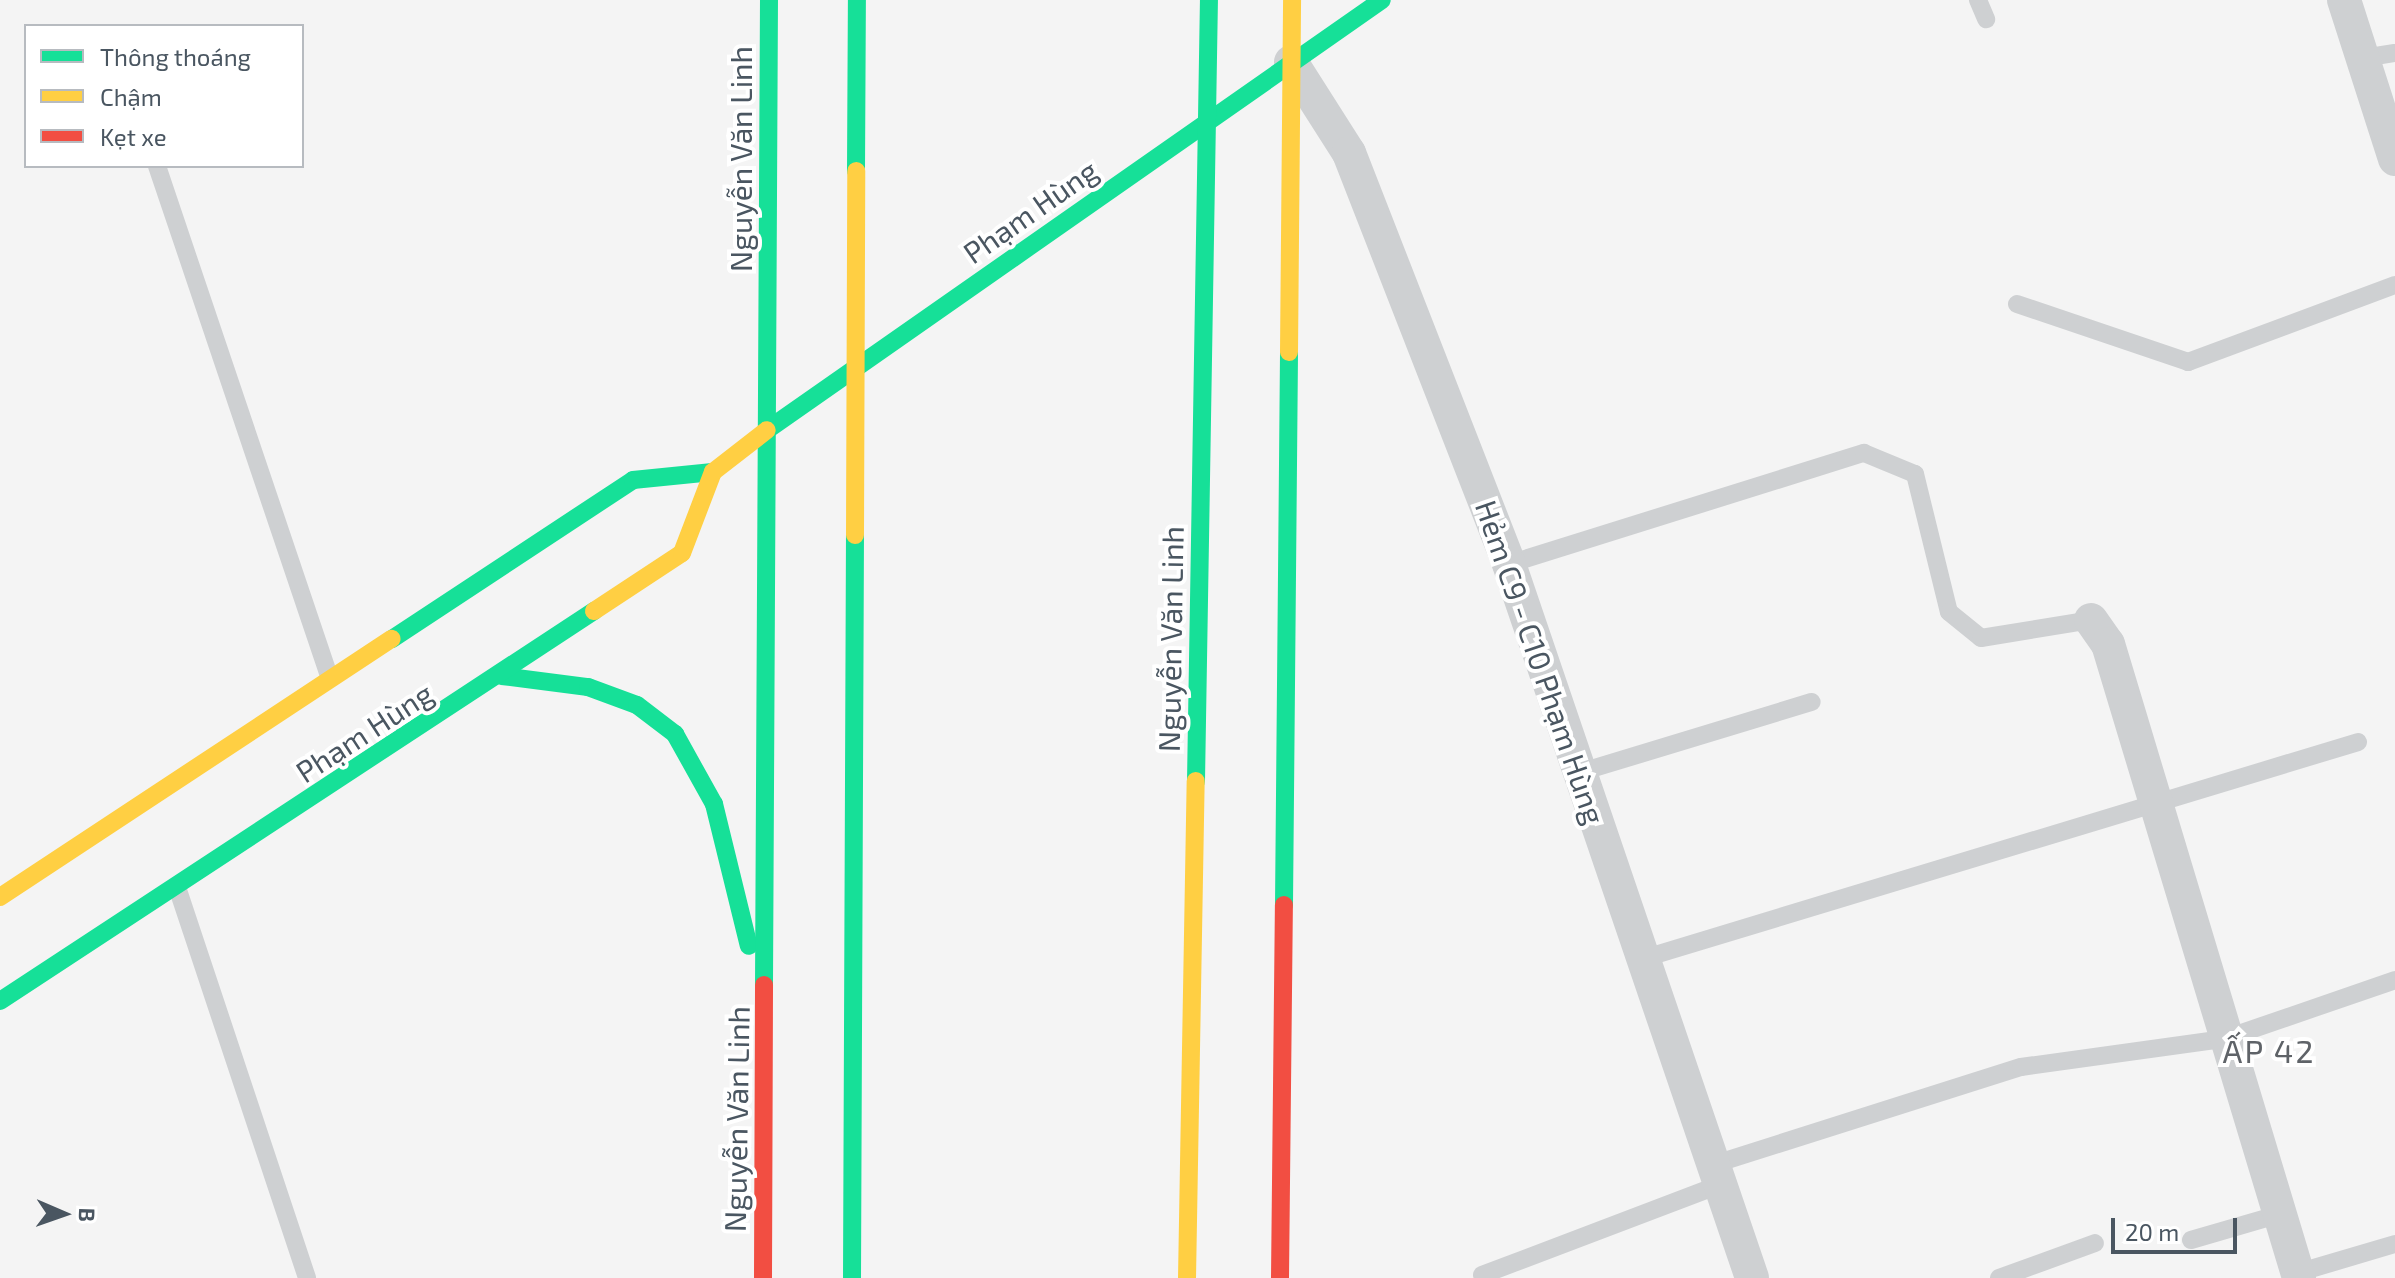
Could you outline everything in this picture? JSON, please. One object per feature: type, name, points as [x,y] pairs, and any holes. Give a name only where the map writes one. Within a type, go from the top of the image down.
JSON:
[{"type":"main road","name":"Nguyễn Văn Linh","points":[[763,1278],[769,0]]},
{"type":"main road","points":[[852,1278],[857,0]]},
{"type":"main road","name":"Nguyễn Văn Linh","points":[[1187,1278],[1209,0]]},
{"type":"main road","points":[[1280,1278],[1292,0]]},
{"type":"main road","name":"Phạm Hùng","points":[[0,1001],[502,676],[682,553],[713,472],[767,430],[1382,0]]},
{"type":"main road","name":"Phạm Hùng","points":[[0,897],[633,480],[713,472]]},
{"type":"main road","points":[[502,676],[588,687],[637,705],[675,734],[714,804],[766,1014]]},
{"type":"street","points":[[2344,0],[2379,56],[2395,159]]},
{"type":"street","name":"Hẻm C9 - C10 Phạm Hùng","points":[[1291,62],[1349,153],[1509,564],[1752,1278]]},
{"type":"street","points":[[2091,620],[2108,644],[2224,1039],[2298,1276]]},
{"type":"lane","points":[[1978,0],[1986,19]]},
{"type":"lane","points":[[158,168],[330,679]]},
{"type":"lane","points":[[2017,304],[2188,362],[2395,285]]},
{"type":"lane","points":[[1509,564],[1864,453],[1915,474],[1949,612],[1981,638],[2091,620]]},
{"type":"lane","points":[[1581,772],[1812,702]]},
{"type":"lane","points":[[1645,958],[2158,808],[2358,742]]},
{"type":"lane","points":[[177,887],[307,1278]]},
{"type":"lane","points":[[1482,1275],[1718,1174],[2021,1067],[2224,1039],[2395,980]]},
{"type":"lane","points":[[2191,1240],[2277,1215]]},
{"type":"lane","points":[[1999,1278],[2095,1243]]},
{"type":"lane","points":[[2298,1276],[2395,1244]]},
{"type":"traffic: fast","points":[[764,985],[769,0]]},
{"type":"traffic: fast","points":[[856,171],[857,0]]},
{"type":"traffic: fast","points":[[1196,781],[1209,0]]},
{"type":"traffic: fast","points":[[767,430],[1382,0]]},
{"type":"traffic: fast","points":[[1284,905],[1289,352]]},
{"type":"traffic: fast","points":[[392,639],[633,480],[713,472]]},
{"type":"traffic: fast","points":[[852,1278],[855,535]]},
{"type":"traffic: fast","points":[[0,1001],[594,611]]},
{"type":"traffic: fast","points":[[502,676],[588,687],[637,705],[675,734],[714,804],[749,946]]},
{"type":"traffic: slow","points":[[1289,352],[1292,0]]},
{"type":"traffic: slow","points":[[855,535],[856,171]]},
{"type":"traffic: slow","points":[[594,611],[682,553],[713,472],[767,430]]},
{"type":"traffic: slow","points":[[0,897],[392,639]]},
{"type":"traffic: slow","points":[[1187,1278],[1196,781]]},
{"type":"traffic: jam","points":[[1280,1278],[1284,905]]},
{"type":"traffic: jam","points":[[763,1278],[764,985]]},
{"type":"district","name":"ẤP 42","points":[[2269,1050]]}]
